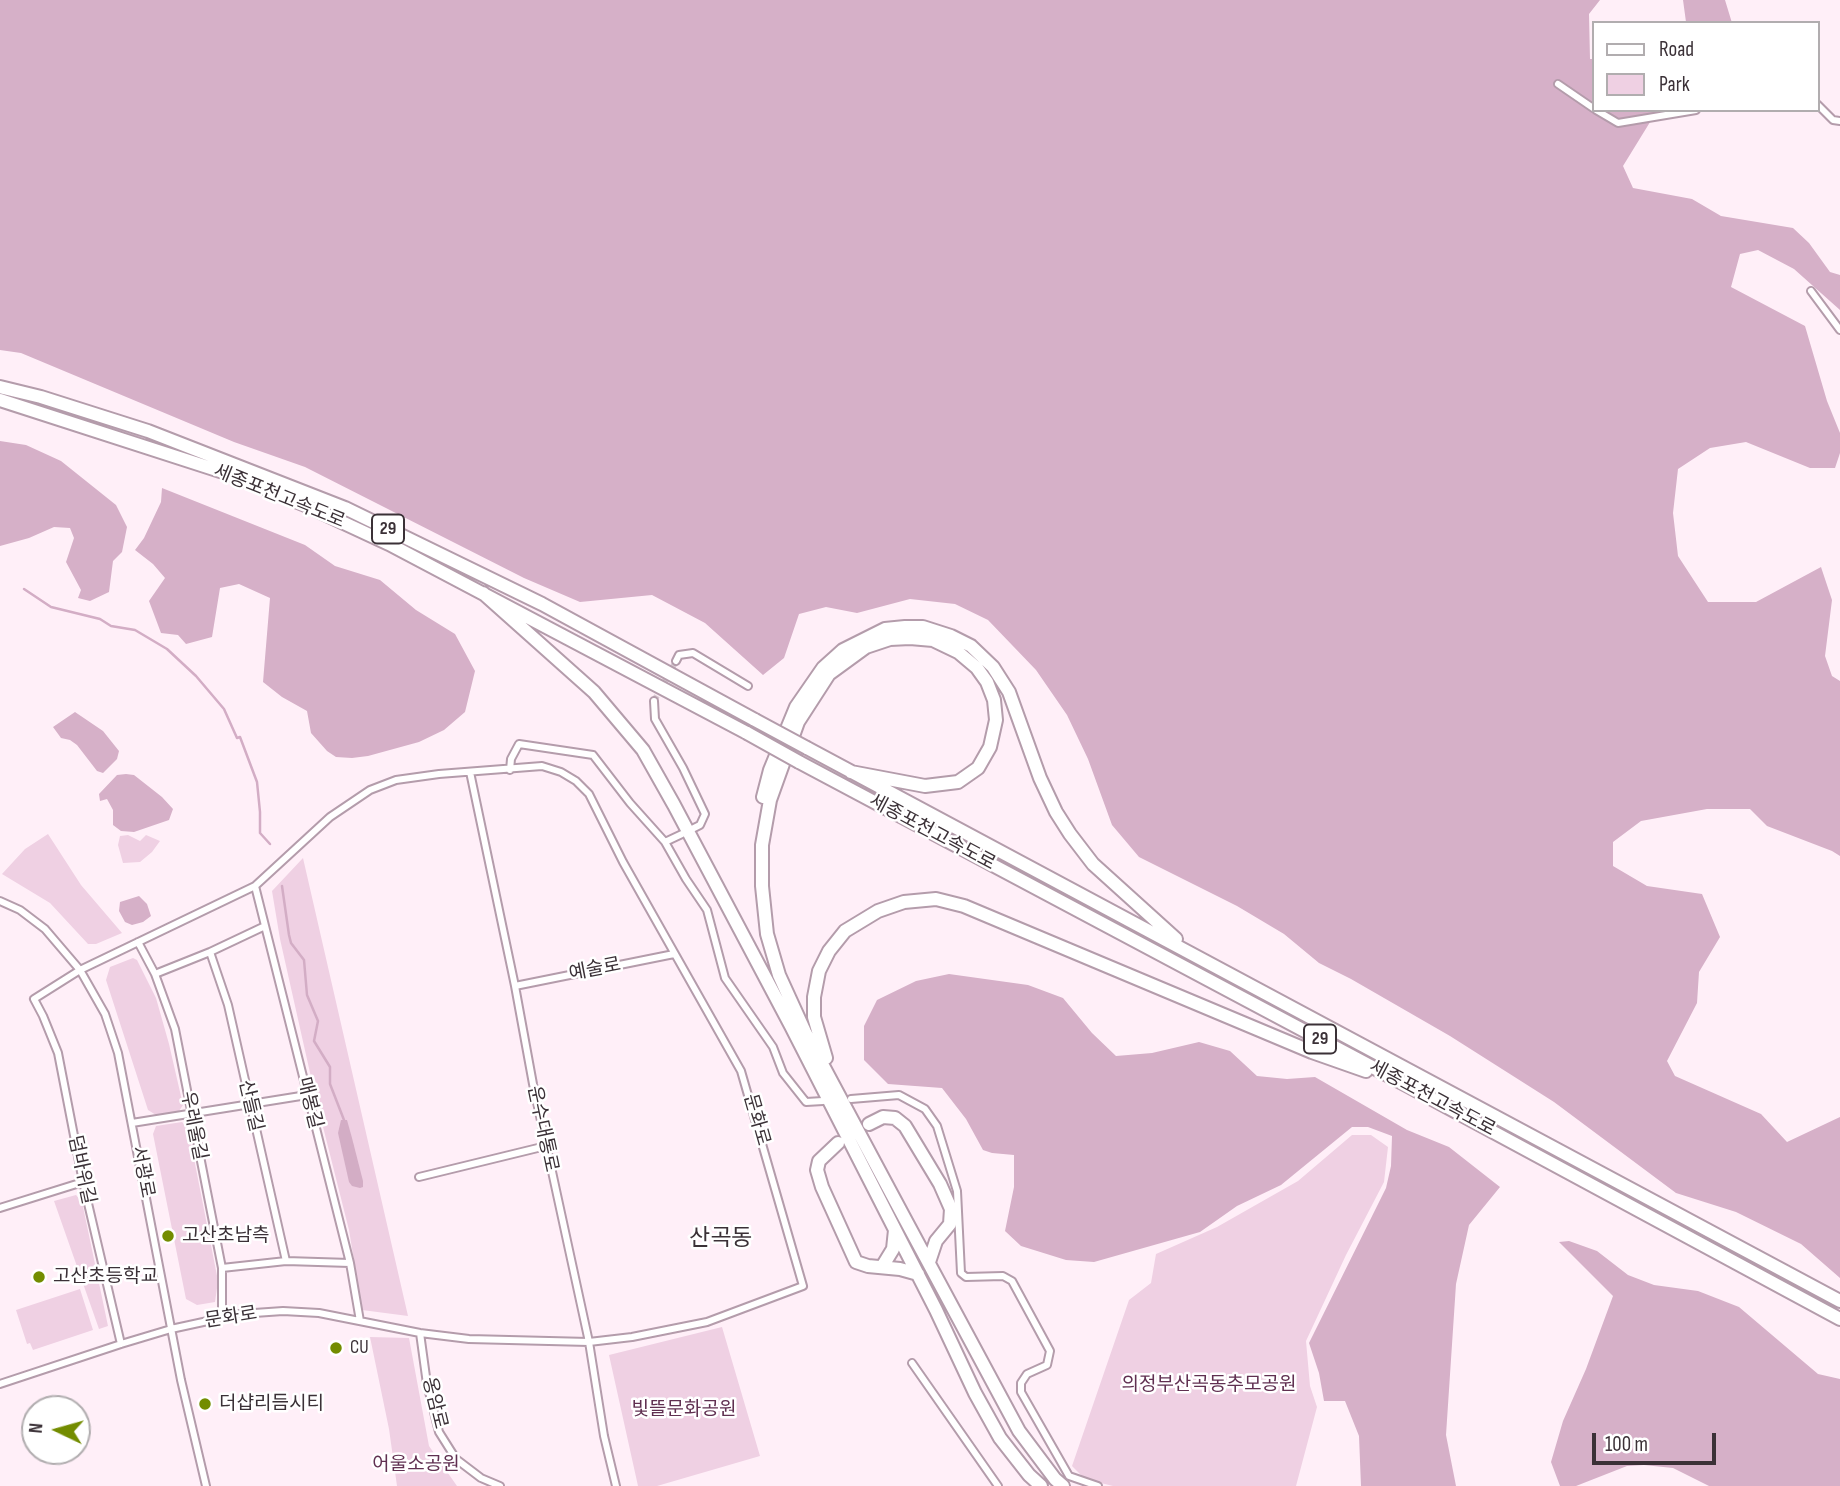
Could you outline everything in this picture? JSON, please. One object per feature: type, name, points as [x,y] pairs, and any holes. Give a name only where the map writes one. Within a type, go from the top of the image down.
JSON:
[{"type":"highway","name":"세종포천고속도로","points":[[0,387],[148,431],[345,508],[541,604],[1840,1301]]},
{"type":"highway","name":"세종포천고속도로","points":[[0,400],[239,478],[389,544],[1840,1319]]},
{"type":"highway","points":[[483,593],[594,692],[643,750],[791,1026],[918,1274],[975,1393],[1000,1438],[1041,1486]]},
{"type":"highway","points":[[791,1026],[762,949],[755,908],[754,859],[760,811],[770,770],[796,707],[823,668],[844,650],[885,629],[923,627],[951,636],[971,646],[993,667],[1009,692],[1040,778],[1070,834],[1093,864],[1192,953]]},
{"type":"highway","points":[[851,772],[925,786],[958,782],[978,768],[990,747],[996,720],[994,700],[988,682],[977,668],[958,652],[933,640],[910,638],[890,639],[866,647],[829,674],[798,722],[770,800],[762,845],[762,886],[767,934],[779,975],[805,1032],[1019,1431],[1066,1481]]},
{"type":"highway","points":[[836,1088],[814,1017],[814,997],[819,971],[829,951],[845,931],[878,911],[904,902],[936,899],[964,906],[1312,1052],[1408,1086]]},
{"type":"highway","points":[[869,1124],[883,1116],[895,1118],[905,1126],[916,1141],[951,1209],[950,1224],[936,1241],[929,1262]]},
{"type":"highway","points":[[838,1143],[820,1161],[817,1170],[856,1262],[918,1274]]},
{"type":"highway","points":[[882,1267],[892,1249],[895,1230]]},
{"type":"highway","points":[[912,1231],[929,1236],[943,1233]]},
{"type":"street","points":[[1558,85],[1591,106]]},
{"type":"street","points":[[1819,106],[1833,120],[1840,121]]},
{"type":"street","points":[[1600,112],[1618,123],[1684,112]]},
{"type":"street","points":[[1811,291],[1840,330]]},
{"type":"street","points":[[676,661],[679,655],[692,653],[748,686]]},
{"type":"street","points":[[654,701],[655,719],[705,814],[700,825],[692,829]]},
{"type":"street","points":[[510,770],[510,759],[519,744],[593,755],[629,803],[664,842],[707,910],[725,978],[773,1047],[783,1073],[806,1102],[823,1101]]},
{"type":"street","name":"문화로","points":[[0,1384],[121,1344],[222,1317],[283,1311],[319,1313],[420,1333],[469,1339],[589,1342],[632,1338],[707,1322],[803,1286],[741,1071],[623,862],[589,794],[576,781],[561,772],[542,766],[470,772],[396,780],[370,790],[330,817],[255,886],[80,970],[34,999]]},
{"type":"street","name":"운수대통로","points":[[470,772],[589,1342],[604,1436],[616,1486]]},
{"type":"street","points":[[664,842],[682,834]]},
{"type":"street","name":"매봉길","points":[[255,886],[350,1263],[360,1321]]},
{"type":"street","name":"서광로","points":[[0,901],[20,910],[45,929],[80,970],[105,1014],[118,1052],[171,1329],[206,1486]]},
{"type":"street","points":[[155,974],[210,953],[265,926]]},
{"type":"street","name":"우레울길","points":[[138,942],[155,974],[175,1029],[222,1268],[222,1317]]},
{"type":"street","name":"산들길","points":[[210,953],[228,1005],[286,1261]]},
{"type":"street","name":"예술로","points":[[515,986],[674,954]]},
{"type":"street","name":"덤바위길","points":[[34,999],[58,1054],[83,1182],[121,1344]]},
{"type":"street","points":[[132,1123],[307,1095]]},
{"type":"street","points":[[851,1099],[899,1095],[925,1110],[937,1125],[957,1191],[961,1273],[966,1277],[1003,1276],[1012,1281],[1050,1351],[1047,1365],[1027,1374],[1021,1384],[1021,1392],[1066,1481],[1098,1486]]},
{"type":"street","points":[[419,1177],[546,1146]]},
{"type":"street","points":[[0,1208],[83,1182]]},
{"type":"street","points":[[222,1268],[286,1261],[350,1263]]},
{"type":"street","name":"옹암로","points":[[420,1333],[427,1384],[439,1432],[456,1459],[481,1478],[500,1486]]},
{"type":"street","points":[[912,1363],[998,1486]]},
{"type":"green space","points":[[48,834],[81,885],[122,933],[96,944],[88,944],[50,903],[2,874],[25,849]]},
{"type":"green space","points":[[128,835],[140,841],[146,835],[160,841],[140,862],[123,863],[118,845],[120,836]]},
{"type":"green space","points":[[303,858],[408,1316],[362,1310],[349,1230],[315,1095],[272,891]]},
{"type":"green space","points":[[133,958],[137,960],[156,998],[183,1105],[179,1111],[156,1115],[148,1110],[106,980],[110,967]]},
{"type":"green space","points":[[182,1122],[188,1128],[218,1281],[215,1302],[197,1305],[186,1299],[153,1134],[156,1126]]},
{"type":"green space","name":"의정부산곡동추모공원","points":[[1352,1135],[1371,1135],[1388,1147],[1384,1182],[1306,1341],[1310,1386],[1317,1407],[1296,1486],[1113,1486],[1085,1479],[1072,1466],[1129,1300],[1151,1283],[1156,1254],[1217,1227],[1298,1181]]},
{"type":"green space","points":[[76,1195],[82,1202],[108,1326],[99,1329],[54,1201]]},
{"type":"green space","points":[[80,1289],[93,1330],[33,1350],[30,1343],[27,1344],[16,1310]]},
{"type":"green space","name":"빛뜰문화공원","points":[[722,1327],[760,1456],[657,1486],[638,1486],[609,1355]]},
{"type":"green space","name":"어울소공원","points":[[370,1337],[409,1338],[429,1446],[457,1486],[397,1486],[389,1429]]},
{"type":"shaded area","points":[[0,0],[1600,0],[1589,14],[1591,112],[1665,112],[1655,114],[1623,166],[1633,188],[1692,199],[1721,216],[1793,228],[1809,243],[1830,272],[1840,275],[1840,310],[1794,269],[1758,250],[1740,254],[1731,287],[1805,326],[1827,401],[1840,433],[1840,453],[1835,468],[1810,468],[1746,442],[1710,448],[1678,469],[1673,513],[1678,556],[1708,602],[1756,602],[1821,567],[1832,600],[1825,656],[1832,676],[1840,681],[1840,856],[1767,826],[1750,809],[1707,809],[1641,821],[1613,842],[1613,866],[1647,886],[1702,894],[1720,937],[1699,972],[1697,1003],[1667,1061],[1675,1076],[1761,1114],[1787,1142],[1840,1117],[1840,1278],[1801,1244],[1736,1212],[1676,1193],[1554,1102],[1450,1036],[1319,963],[1284,934],[1237,906],[1139,857],[1112,825],[1088,759],[1067,715],[1036,670],[988,620],[955,604],[910,599],[857,613],[826,607],[799,614],[784,658],[763,675],[705,623],[652,595],[580,602],[524,578],[305,467],[234,442],[21,353],[0,350]]},
{"type":"shaded area","points":[[1683,0],[1725,0],[1731,21],[1686,21]]},
{"type":"shaded area","points":[[0,441],[26,445],[61,461],[116,505],[127,527],[122,552],[113,561],[109,592],[90,601],[78,598],[81,590],[66,562],[74,538],[70,528],[54,527],[0,546]]},
{"type":"shaded area","points":[[162,488],[305,545],[335,566],[380,580],[416,610],[455,634],[475,671],[465,712],[444,730],[419,742],[368,756],[336,757],[311,733],[307,711],[263,682],[270,598],[239,584],[220,588],[212,637],[186,644],[178,635],[161,633],[149,601],[165,578],[135,550],[144,538],[161,502]]},
{"type":"shaded area","points":[[75,712],[103,731],[119,751],[117,759],[103,773],[97,771],[77,745],[61,738],[53,727]]},
{"type":"shaded area","points":[[117,775],[134,775],[162,797],[173,809],[169,820],[134,832],[121,831],[113,825],[113,810],[107,799],[100,801],[99,794]]},
{"type":"shaded area","points":[[139,896],[147,904],[151,916],[132,925],[125,922],[119,911],[120,902]]},
{"type":"shaded area","points":[[949,974],[1028,985],[1063,998],[1092,1033],[1116,1056],[1152,1053],[1199,1042],[1230,1051],[1257,1076],[1287,1079],[1315,1077],[1407,1130],[1449,1147],[1500,1187],[1469,1225],[1456,1284],[1446,1435],[1456,1486],[1361,1486],[1359,1436],[1345,1401],[1324,1401],[1319,1373],[1309,1343],[1386,1188],[1391,1166],[1392,1136],[1368,1127],[1352,1127],[1281,1185],[1237,1206],[1200,1232],[1094,1262],[1066,1260],[1021,1246],[1005,1231],[1014,1187],[1014,1155],[983,1150],[966,1119],[942,1088],[888,1084],[864,1060],[864,1026],[877,1000],[916,981]]},
{"type":"shaded area","points":[[341,1120],[347,1120],[363,1181],[363,1187],[360,1188],[349,1182],[338,1133]]},
{"type":"shaded area","points":[[1569,1241],[1597,1251],[1628,1275],[1654,1285],[1698,1291],[1739,1307],[1818,1374],[1840,1379],[1840,1486],[1709,1486],[1673,1468],[1644,1465],[1627,1466],[1576,1486],[1560,1486],[1551,1462],[1563,1421],[1613,1296],[1559,1242]]},
{"type":"waterway","points":[[24,589],[51,607],[100,619],[111,626],[135,630],[167,649],[196,676],[224,709],[237,738],[240,737],[257,782],[260,833],[270,844]]},
{"type":"waterway","points":[[282,886],[291,943],[304,960],[307,995],[318,1021],[314,1041],[330,1067],[330,1084],[344,1120]]},
{"type":"tunnel","points":[[654,701],[676,661]]},
{"type":"place","name":"고산초남측","points":[[168,1236]]},
{"type":"place","name":"고산초등학교","points":[[39,1277]]},
{"type":"place","name":"CU","points":[[336,1348]]},
{"type":"place","name":"더샵리듬시티","points":[[205,1404]]},
{"type":"district","name":"산곡동","points":[[721,1239]]}]
